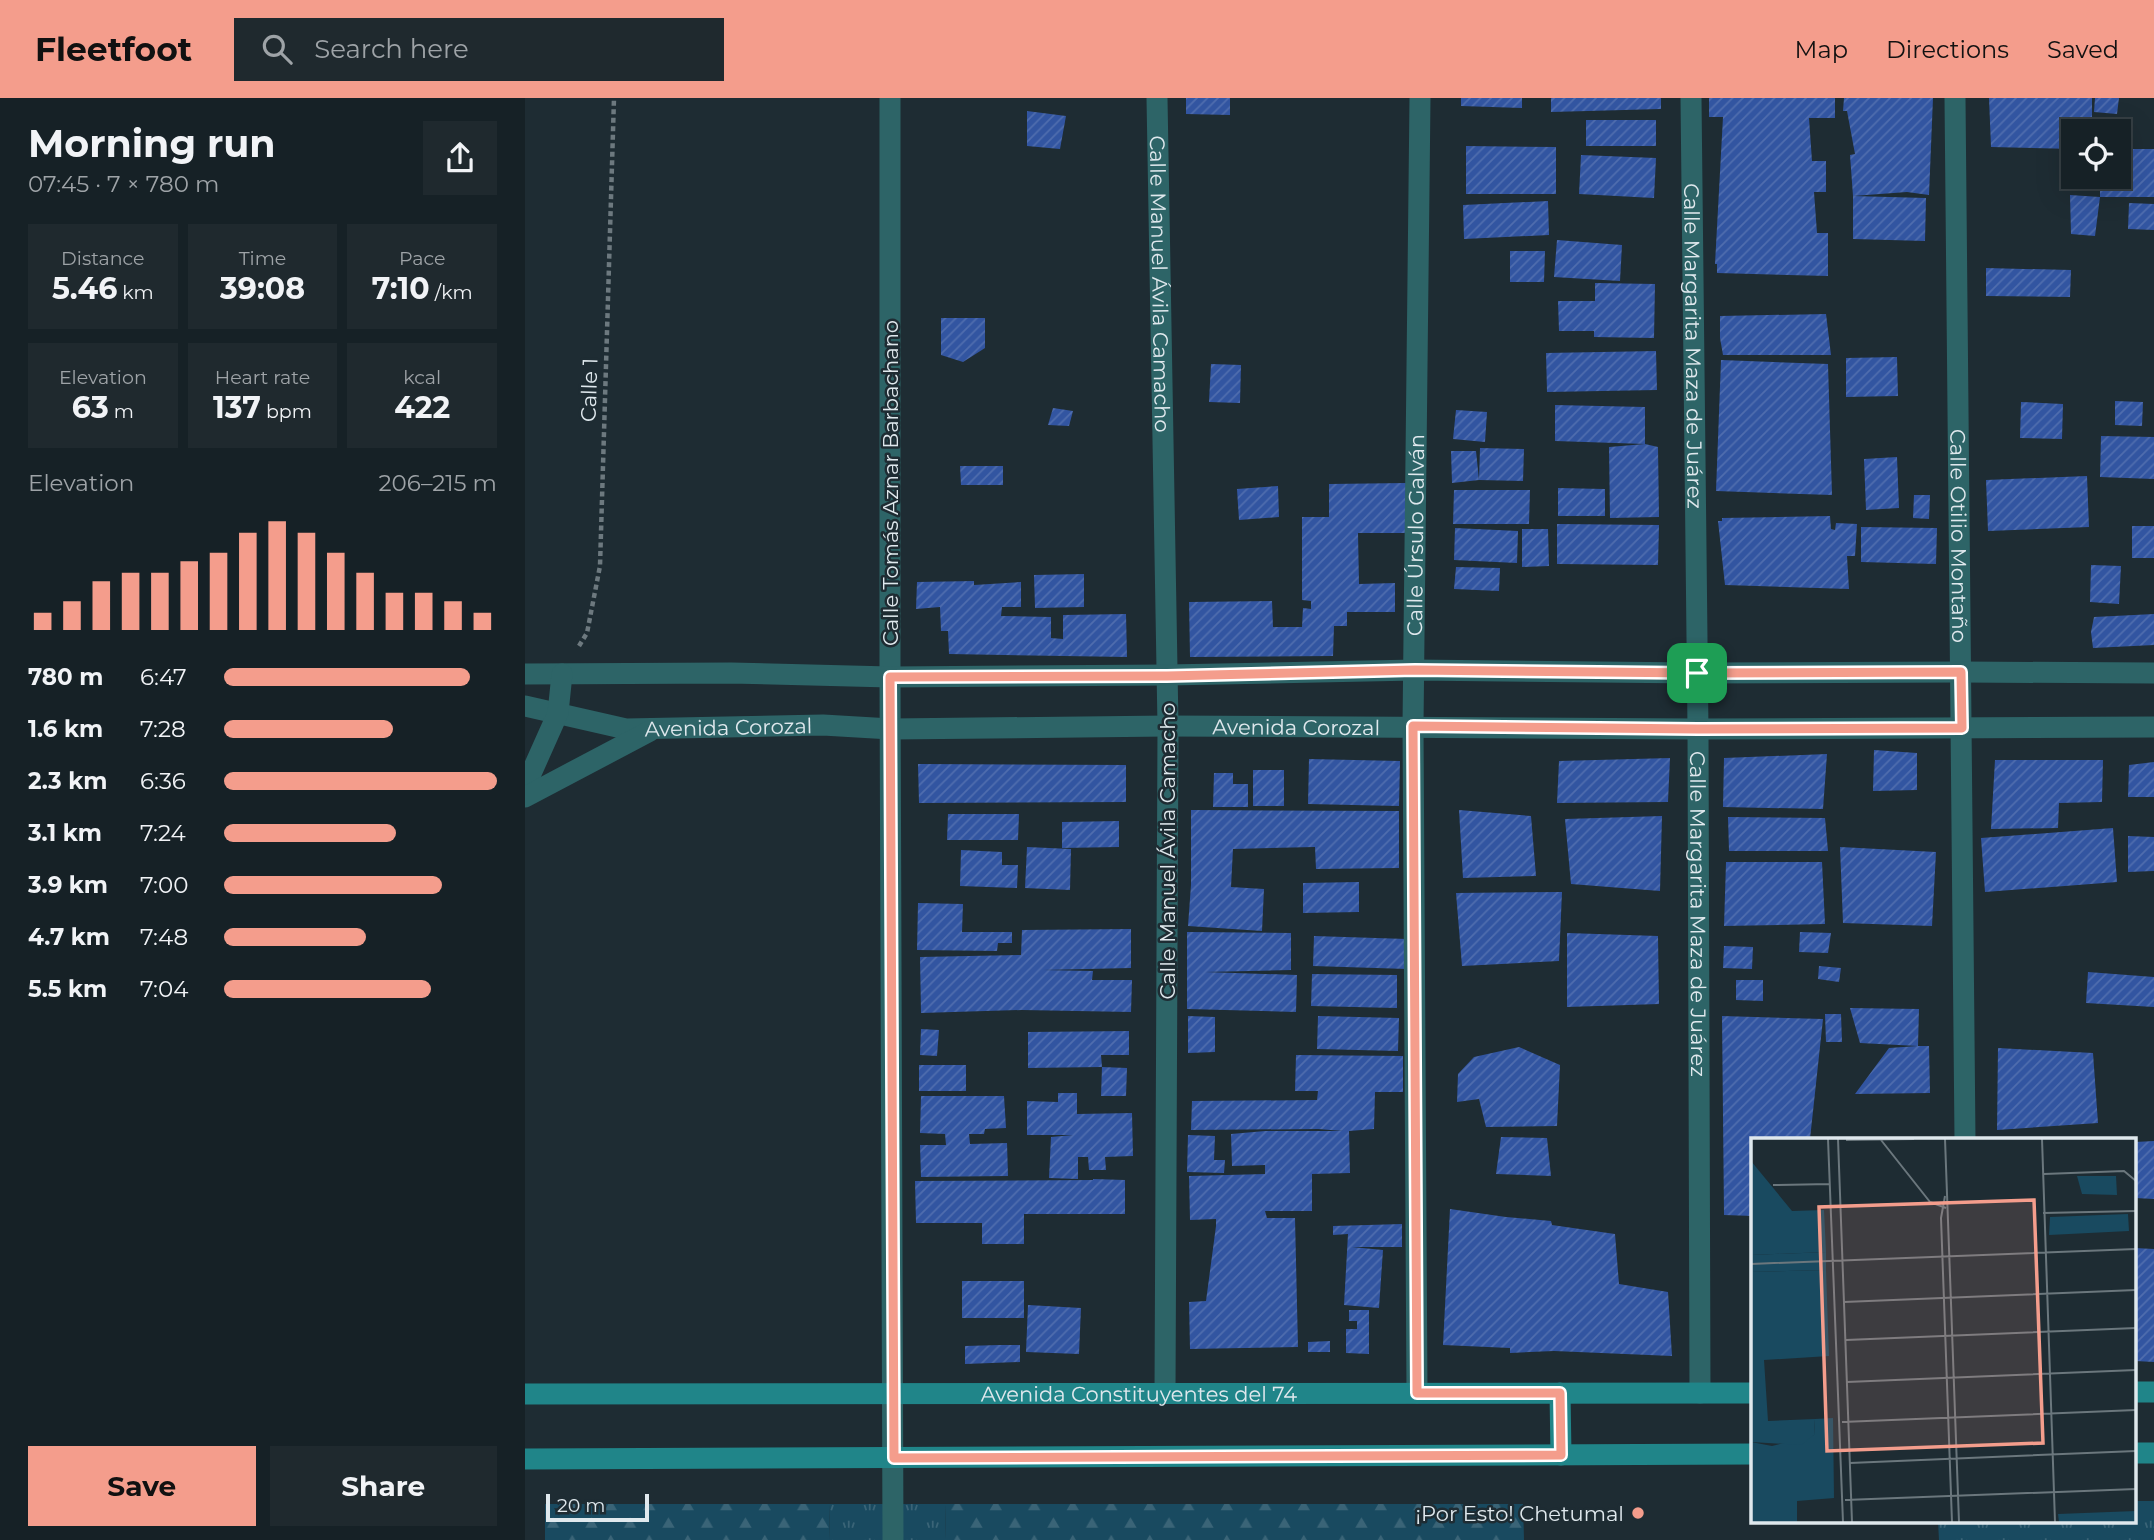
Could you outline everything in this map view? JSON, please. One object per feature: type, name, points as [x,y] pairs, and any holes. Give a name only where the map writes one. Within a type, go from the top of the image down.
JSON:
[{"type":"main road","points":[[1560,1393],[1561,1455]]},
{"type":"main road","name":"Avenida Constituyentes del 74","points":[[525,1394],[1751,1393]]},
{"type":"main road","points":[[525,1459],[1751,1454]]},
{"type":"street","name":"Calle Tomás Aznar Barbachano","points":[[890,98],[893,1540]]},
{"type":"street","name":"Calle Manuel Ávila Camacho","points":[[1157,98],[1168,726],[1165,1393]]},
{"type":"street","name":"Calle Úrsulo Galván","points":[[1417,1393],[1413,726],[1420,98]]},
{"type":"street","name":"Calle Margarita Maza de Juárez","points":[[1691,98],[1698,729],[1700,1393]]},
{"type":"street","name":"Calle Otilio Montaño","points":[[1955,98],[1965,1138]]},
{"type":"street","points":[[525,674],[1167,676],[1415,670],[2154,673]]},
{"type":"street","points":[[525,787],[558,713],[562,674]]},
{"type":"street","name":"Avenida Corozal","points":[[525,706],[626,729],[823,725],[891,729],[1168,726],[1698,729],[2154,727]]},
{"type":"street","points":[[525,797],[656,728]]},
{"type":"path","name":"Calle 1","points":[[562,674],[587,633],[600,566],[614,98]]},
{"type":"green space","points":[[2137,1501],[2154,1501],[2154,1540],[1939,1540],[1938,1522],[2137,1522]]},
{"type":"green space","points":[[545,1504],[829,1504],[830,1540],[545,1540]]},
{"type":"green space","points":[[829,1504],[946,1504],[945,1540],[830,1540]]},
{"type":"green space","points":[[946,1504],[1523,1504],[1524,1540],[945,1540]]},
{"type":"building","points":[[1186,98],[1230,98],[1230,115],[1186,114]]},
{"type":"building","points":[[1461,98],[1522,98],[1522,108],[1461,106]]},
{"type":"building","points":[[1551,98],[1661,98],[1661,109],[1551,112]]},
{"type":"building","points":[[1709,98],[1835,98],[1835,118],[1809,118],[1812,161],[1826,161],[1826,192],[1814,192],[1817,233],[1828,233],[1828,276],[1717,273],[1715,264],[1723,117],[1709,117]]},
{"type":"building","points":[[1844,98],[1933,98],[1929,195],[1907,192],[1853,196],[1850,155],[1855,154],[1847,111],[1843,111]]},
{"type":"building","points":[[1989,98],[2092,98],[2092,119],[2061,119],[2061,149],[1991,147]]},
{"type":"building","points":[[2095,98],[2119,98],[2117,114],[2094,112]]},
{"type":"building","points":[[1027,111],[1066,116],[1060,149],[1027,146]]},
{"type":"building","points":[[1586,120],[1656,120],[1656,146],[1586,146]]},
{"type":"building","points":[[1466,146],[1556,147],[1556,194],[1466,194]]},
{"type":"building","points":[[2131,149],[2154,149],[2154,197],[2100,197],[2100,189],[2131,189]]},
{"type":"building","points":[[1581,155],[1656,158],[1654,198],[1579,194]]},
{"type":"building","points":[[2070,195],[2100,197],[2095,236],[2071,234]]},
{"type":"building","points":[[1853,196],[1926,198],[1925,241],[1853,239]]},
{"type":"building","points":[[1548,201],[1549,235],[1464,239],[1463,205]]},
{"type":"building","points":[[2129,203],[2154,204],[2154,230],[2128,229]]},
{"type":"building","points":[[1557,240],[1622,245],[1620,281],[1554,277]]},
{"type":"building","points":[[1510,251],[1545,251],[1544,282],[1510,282]]},
{"type":"building","points":[[1986,268],[2071,270],[2070,297],[1986,296]]},
{"type":"building","points":[[1595,283],[1655,284],[1654,338],[1594,337],[1594,331],[1559,331],[1558,301],[1595,301]]},
{"type":"building","points":[[1826,314],[1831,355],[1723,355],[1720,316]]},
{"type":"building","points":[[941,318],[985,318],[985,348],[963,362],[941,355]]},
{"type":"building","points":[[1656,351],[1657,390],[1547,392],[1546,353]]},
{"type":"building","points":[[1897,357],[1898,396],[1846,397],[1846,358]]},
{"type":"building","points":[[1721,360],[1828,364],[1832,495],[1716,491]]},
{"type":"building","points":[[1211,364],[1241,365],[1240,403],[1209,402]]},
{"type":"building","points":[[2115,401],[2143,402],[2142,426],[2115,425]]},
{"type":"building","points":[[2021,402],[2063,404],[2062,439],[2020,438]]},
{"type":"building","points":[[1555,405],[1645,407],[1645,444],[1555,441]]},
{"type":"building","points":[[1053,408],[1073,411],[1069,426],[1048,425]]},
{"type":"building","points":[[1456,410],[1487,412],[1485,442],[1453,439]]},
{"type":"building","points":[[2101,436],[2154,437],[2154,479],[2100,477]]},
{"type":"building","points":[[1645,444],[1658,447],[1659,517],[1610,518],[1609,447]]},
{"type":"building","points":[[1480,448],[1524,449],[1523,481],[1479,480]]},
{"type":"building","points":[[1451,451],[1476,451],[1479,480],[1452,483]]},
{"type":"building","points":[[1897,457],[1899,508],[1866,510],[1864,459]]},
{"type":"building","points":[[960,466],[1003,466],[1003,485],[961,485]]},
{"type":"building","points":[[2087,476],[2089,527],[1988,531],[1986,480]]},
{"type":"building","points":[[1406,483],[1407,533],[1358,533],[1359,584],[1395,583],[1395,612],[1347,612],[1347,626],[1334,626],[1333,656],[1190,657],[1189,602],[1272,601],[1273,627],[1302,627],[1303,608],[1311,609],[1311,601],[1302,600],[1302,517],[1329,517],[1329,484]]},
{"type":"building","points":[[1278,486],[1279,517],[1239,520],[1237,489]]},
{"type":"building","points":[[1558,488],[1605,489],[1605,516],[1558,516]]},
{"type":"building","points":[[1454,490],[1530,490],[1529,524],[1453,524]]},
{"type":"building","points":[[1914,495],[1930,495],[1929,519],[1913,518]]},
{"type":"building","points":[[1830,516],[1831,529],[1835,530],[1836,523],[1857,524],[1855,556],[1847,556],[1849,589],[1725,585],[1718,521],[1722,521],[1722,518]]},
{"type":"building","points":[[1557,524],[1659,525],[1658,565],[1557,564]]},
{"type":"building","points":[[2132,526],[2154,526],[2154,558],[2132,558]]},
{"type":"building","points":[[1861,527],[1937,528],[1936,564],[1861,562]]},
{"type":"building","points":[[1455,528],[1518,531],[1517,563],[1454,560]]},
{"type":"building","points":[[1522,529],[1548,529],[1549,566],[1522,567]]},
{"type":"building","points":[[2091,565],[2121,566],[2119,604],[2090,602]]},
{"type":"building","points":[[1456,567],[1500,568],[1499,591],[1454,589]]},
{"type":"building","points":[[1084,574],[1084,607],[1035,608],[1034,575]]},
{"type":"building","points":[[974,581],[974,585],[1021,582],[1021,607],[1002,607],[1001,616],[1051,617],[1051,638],[1063,639],[1063,615],[1126,614],[1127,657],[949,654],[948,631],[941,631],[940,607],[916,609],[917,582]]},
{"type":"building","points":[[2154,614],[2154,645],[2093,648],[2091,632],[2094,617]]},
{"type":"building","points":[[1874,750],[1917,753],[1917,790],[1873,791]]},
{"type":"building","points":[[1827,754],[1823,809],[1723,807],[1724,758]]},
{"type":"building","points":[[1670,758],[1668,802],[1557,803],[1559,761]]},
{"type":"building","points":[[1309,759],[1400,761],[1399,806],[1308,804]]},
{"type":"building","points":[[1995,760],[2103,760],[2102,802],[2059,803],[2058,828],[1991,829]]},
{"type":"building","points":[[2154,762],[2154,797],[2128,797],[2129,765]]},
{"type":"building","points":[[918,764],[1126,765],[1126,802],[919,803]]},
{"type":"building","points":[[1253,770],[1284,770],[1284,806],[1253,806]]},
{"type":"building","points":[[1214,773],[1233,773],[1233,784],[1248,784],[1248,807],[1213,807]]},
{"type":"building","points":[[1191,810],[1399,811],[1399,868],[1316,869],[1315,847],[1233,849],[1231,887],[1264,889],[1262,931],[1188,926]]},
{"type":"building","points":[[1459,810],[1531,816],[1536,876],[1463,878]]},
{"type":"building","points":[[948,814],[1019,814],[1018,840],[947,840]]},
{"type":"building","points":[[1662,816],[1660,891],[1571,884],[1565,819]]},
{"type":"building","points":[[1728,817],[1825,818],[1828,851],[1729,851]]},
{"type":"building","points":[[1119,821],[1119,847],[1062,848],[1062,822]]},
{"type":"building","points":[[2113,828],[2117,882],[1985,892],[1981,838]]},
{"type":"building","points":[[2128,836],[2154,837],[2154,871],[2128,872]]},
{"type":"building","points":[[1027,847],[1071,849],[1070,890],[1025,888]]},
{"type":"building","points":[[1840,847],[1936,852],[1932,926],[1843,923]]},
{"type":"building","points":[[961,850],[1002,852],[1002,865],[1018,865],[1017,888],[960,886]]},
{"type":"building","points":[[1726,862],[1822,862],[1825,924],[1724,926]]},
{"type":"building","points":[[1359,882],[1359,912],[1303,913],[1303,883]]},
{"type":"building","points":[[1562,892],[1559,961],[1462,966],[1456,893]]},
{"type":"building","points":[[918,903],[963,904],[962,932],[1012,932],[1012,943],[998,943],[997,951],[917,950]]},
{"type":"building","points":[[1131,929],[1131,968],[1043,970],[1093,971],[1092,980],[1132,980],[1131,1012],[1022,1010],[921,1013],[920,957],[1021,955],[1022,930]]},
{"type":"building","points":[[1187,932],[1291,933],[1291,970],[1205,972],[1297,975],[1296,1012],[1187,1009]]},
{"type":"building","points":[[1800,932],[1831,933],[1828,953],[1799,952]]},
{"type":"building","points":[[1567,933],[1658,936],[1659,1004],[1567,1007]]},
{"type":"building","points":[[1314,936],[1407,939],[1407,969],[1313,966]]},
{"type":"building","points":[[1724,946],[1753,947],[1752,969],[1723,968]]},
{"type":"building","points":[[1819,966],[1841,968],[1839,982],[1818,979]]},
{"type":"building","points":[[2088,972],[2154,977],[2154,1007],[2086,1003]]},
{"type":"building","points":[[1312,974],[1397,975],[1397,1008],[1311,1006]]},
{"type":"building","points":[[1736,980],[1763,980],[1763,1001],[1736,1000]]},
{"type":"building","points":[[1850,1008],[1919,1009],[1918,1046],[1860,1043]]},
{"type":"building","points":[[1825,1014],[1841,1014],[1842,1042],[1826,1042]]},
{"type":"building","points":[[1188,1016],[1215,1017],[1215,1052],[1188,1053]]},
{"type":"building","points":[[1318,1016],[1399,1018],[1398,1051],[1317,1049]]},
{"type":"building","points":[[1722,1016],[1823,1019],[1810,1138],[1751,1138],[1751,1216],[1724,1215]]},
{"type":"building","points":[[921,1029],[939,1030],[937,1056],[920,1055]]},
{"type":"building","points":[[1129,1031],[1129,1055],[1101,1055],[1102,1067],[1028,1068],[1028,1032]]},
{"type":"building","points":[[1929,1046],[1930,1093],[1855,1094],[1889,1048]]},
{"type":"building","points":[[1519,1047],[1560,1065],[1557,1126],[1486,1127],[1479,1099],[1457,1102],[1458,1074],[1474,1057]]},
{"type":"building","points":[[1998,1048],[2093,1053],[2098,1123],[1997,1130]]},
{"type":"building","points":[[1296,1055],[1403,1056],[1403,1092],[1375,1092],[1374,1129],[1349,1131],[1350,1173],[1312,1174],[1312,1211],[1265,1211],[1267,1218],[1295,1218],[1298,1347],[1190,1349],[1189,1302],[1206,1301],[1216,1219],[1190,1220],[1189,1176],[1265,1174],[1265,1165],[1232,1166],[1231,1134],[1343,1131],[1191,1130],[1192,1101],[1317,1100],[1318,1091],[1295,1091]]},
{"type":"building","points":[[919,1065],[966,1065],[966,1091],[919,1091]]},
{"type":"building","points":[[1102,1067],[1127,1068],[1126,1096],[1101,1096]]},
{"type":"building","points":[[1058,1093],[1077,1093],[1077,1114],[1132,1113],[1133,1156],[1105,1157],[1106,1170],[1089,1170],[1088,1157],[1078,1157],[1078,1179],[1049,1178],[1051,1137],[1073,1135],[1027,1135],[1027,1101],[1058,1102]]},
{"type":"building","points":[[921,1096],[1004,1096],[1006,1128],[985,1129],[984,1134],[969,1134],[970,1144],[1007,1143],[1008,1176],[921,1177],[920,1145],[946,1145],[945,1134],[920,1133]]},
{"type":"building","points":[[1188,1135],[1215,1136],[1214,1160],[1225,1160],[1224,1173],[1187,1172]]},
{"type":"building","points":[[1501,1137],[1547,1138],[1551,1176],[1496,1174]]},
{"type":"building","points":[[2154,1141],[2154,1199],[2137,1198],[2137,1142]]},
{"type":"building","points":[[1125,1180],[1125,1214],[1024,1214],[1024,1244],[982,1244],[982,1223],[916,1223],[915,1181]]},
{"type":"building","points":[[1450,1209],[1551,1221],[1552,1225],[1615,1234],[1619,1284],[1668,1292],[1672,1356],[1554,1351],[1510,1353],[1510,1348],[1443,1345]]},
{"type":"building","points":[[1402,1224],[1402,1247],[1352,1247],[1383,1250],[1379,1308],[1344,1305],[1348,1234],[1333,1235],[1333,1226]]},
{"type":"building","points":[[2137,1248],[2154,1249],[2154,1362],[2137,1361]]},
{"type":"building","points":[[962,1281],[1024,1281],[1024,1318],[962,1318]]},
{"type":"building","points":[[1028,1305],[1081,1308],[1079,1354],[1026,1352]]},
{"type":"building","points":[[1349,1310],[1369,1310],[1369,1354],[1346,1353],[1346,1329],[1357,1329],[1357,1321],[1349,1321]]},
{"type":"building","points":[[1330,1341],[1330,1352],[1308,1352],[1308,1342]]},
{"type":"building","points":[[1020,1345],[1020,1362],[965,1364],[965,1346]]},
{"type":"place","name":"¡Por Esto! Chetumal","points":[[1638,1513]]},
{"type":"route","points":[[1415,670],[1697,673],[1961,672],[1962,728],[1413,726],[1417,1393],[1560,1393],[1561,1455],[894,1458],[890,677],[1167,676],[1415,670]]}]
